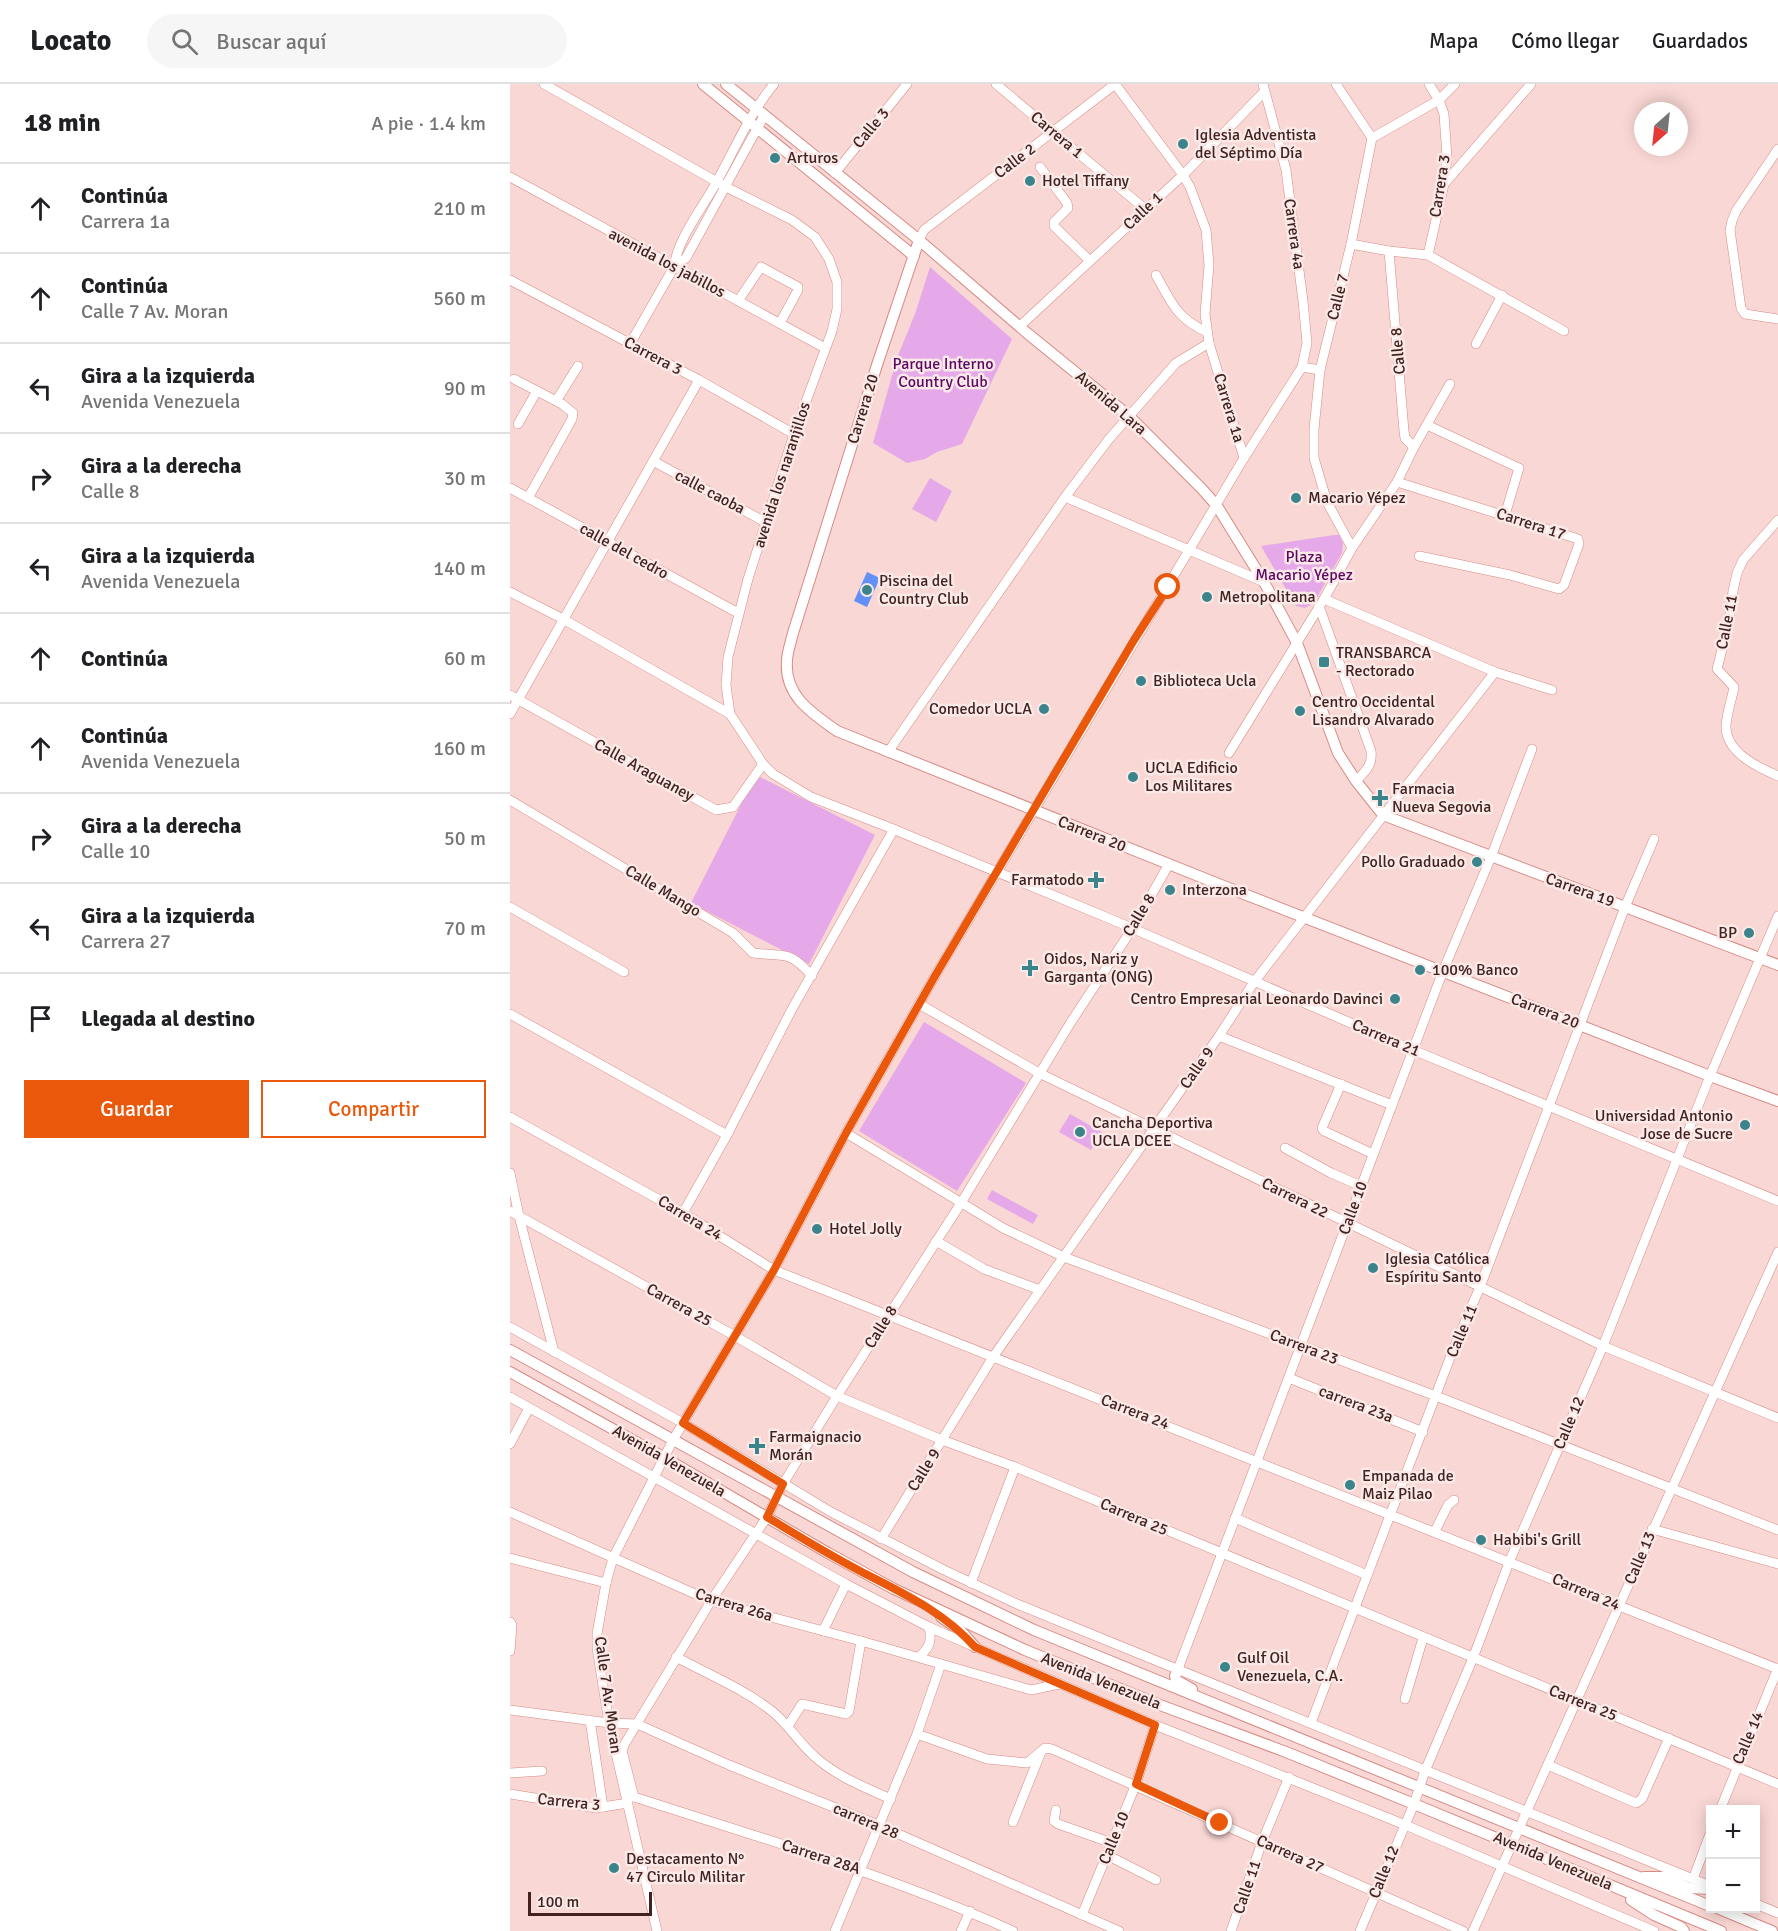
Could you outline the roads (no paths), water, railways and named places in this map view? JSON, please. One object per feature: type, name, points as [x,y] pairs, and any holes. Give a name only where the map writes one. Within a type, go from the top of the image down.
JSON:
[{"type":"street","name":"avenida los naranjillos","points":[[544,84],[726,187],[792,220],[815,237],[829,259],[837,282],[837,309],[832,331],[794,434],[738,613],[728,657],[726,685],[730,714],[763,764],[773,774],[812,797],[995,872]]},
{"type":"street","points":[[703,84],[914,256]]},
{"type":"street","name":"Avenida Lara","points":[[726,84],[758,104],[764,116],[920,240],[1129,416],[1217,506],[1264,582],[1297,643],[1338,753],[1356,781],[1383,815]]},
{"type":"street","points":[[630,344],[674,267],[676,253],[717,182],[748,121],[774,84]]},
{"type":"street","name":"Calle 3","points":[[835,172],[907,84]]},
{"type":"street","name":"Carrera 1","points":[[996,84],[1145,209]]},
{"type":"street","name":"Calle 2","points":[[920,240],[924,230],[1115,84]]},
{"type":"street","name":"Carrera 1a","points":[[1032,810],[1244,458],[1207,332],[1205,314],[1209,265],[1206,230],[1190,187],[1183,175],[1115,84]]},
{"type":"street","points":[[1336,84],[1372,138],[1439,100],[1455,84]]},
{"type":"street","name":"Carrera 3","points":[[1428,255],[1444,184],[1447,157],[1444,114],[1429,84]]},
{"type":"street","points":[[1444,184],[1531,84]]},
{"type":"street","name":"Calle 1","points":[[1020,326],[1183,175],[1263,88]]},
{"type":"street","name":"Carrera 4a","points":[[1263,88],[1286,170],[1307,343],[1302,367]]},
{"type":"street","points":[[674,267],[686,258],[764,116]]},
{"type":"street","name":"Calle 7","points":[[1352,548],[1327,502],[1314,458],[1314,429],[1320,370],[1351,244],[1372,138]]},
{"type":"street","points":[[1778,149],[1736,211],[1730,230],[1741,308],[1745,314],[1778,319]]},
{"type":"street","points":[[1040,166],[1067,203],[1068,208],[1054,222],[1054,226],[1090,261]]},
{"type":"street","name":"avenida los jabillos","points":[[510,177],[825,348]]},
{"type":"street","name":"Carrera 20","points":[[920,240],[877,364],[793,633],[786,663],[792,692],[810,712],[837,731],[1032,810],[1778,1101]]},
{"type":"street","points":[[1351,244],[1428,255],[1564,331]]},
{"type":"street","name":"Calle 8","points":[[1389,251],[1404,431],[1405,438],[1414,447]]},
{"type":"street","points":[[738,301],[760,267],[798,286],[780,323]]},
{"type":"street","points":[[1156,274],[1175,310],[1193,326],[1207,332]]},
{"type":"street","name":"Carrera 3","points":[[510,280],[699,380],[794,434]]},
{"type":"street","points":[[1476,344],[1502,295]]},
{"type":"street","points":[[888,752],[1065,496],[1109,439],[1176,363],[1209,343]]},
{"type":"street","points":[[556,401],[578,366]]},
{"type":"street","points":[[1244,458],[1302,367],[1320,370]]},
{"type":"street","points":[[514,380],[573,412],[572,419],[528,498]]},
{"type":"street","points":[[510,714],[514,697],[608,542],[699,380]]},
{"type":"street","points":[[1229,753],[1352,548],[1397,482],[1450,384]]},
{"type":"street","points":[[518,424],[537,391]]},
{"type":"street","points":[[1427,425],[1520,468],[1505,515]]},
{"type":"street","name":"calle caoba","points":[[653,461],[767,523]]},
{"type":"street","name":"Carrera 17","points":[[1397,482],[1578,539],[1579,544],[1563,585],[1559,589],[1510,575],[1419,556]]},
{"type":"street","name":"calle del cedro","points":[[510,488],[738,613]]},
{"type":"street","points":[[1065,496],[1264,582]]},
{"type":"street","name":"Calle 11","points":[[1778,520],[1743,560],[1737,573],[1732,591],[1729,622],[1717,669],[1734,687],[1726,725],[1727,737],[1743,756],[1778,776]]},
{"type":"street","points":[[510,592],[730,714]]},
{"type":"street","points":[[1321,603],[1495,672],[1552,690]]},
{"type":"street","points":[[1321,603],[1371,752],[1372,760],[1369,767],[1356,781]]},
{"type":"street","name":"Calle 9","points":[[881,1539],[993,1357],[1219,1036],[1254,982],[1495,672]]},
{"type":"street","name":"Calle Araguaney","points":[[514,697],[717,810],[733,807],[763,764]]},
{"type":"street","name":"Calle 10","points":[[1178,1669],[1443,971],[1491,857],[1532,748]]},
{"type":"street","name":"Calle Mango","points":[[510,800],[733,933],[753,953],[779,953],[790,957],[800,962],[812,976]]},
{"type":"street","name":"Calle 7 Av. Moran","points":[[657,1931],[629,1798],[609,1723],[597,1635],[613,1558],[673,1440],[774,1270],[846,1133],[1032,810]]},
{"type":"street","name":"Carrera 19","points":[[1383,815],[1778,965]]},
{"type":"street","points":[[683,1213],[792,1009],[894,829]]},
{"type":"street","name":"Calle 11","points":[[1311,1723],[1625,907],[1654,839]]},
{"type":"street","name":"Calle 8","points":[[629,1798],[622,1750],[637,1724],[711,1601],[767,1517],[783,1484],[837,1396],[1132,929],[1169,864]]},
{"type":"street","name":"Carrera 21","points":[[995,872],[1413,1050],[1778,1201]]},
{"type":"street","points":[[510,907],[624,972]]},
{"type":"street","name":"Calle 12","points":[[1360,1931],[1403,1824],[1414,1804],[1425,1771],[1473,1658],[1510,1560],[1603,1346],[1710,1076],[1778,916]]},
{"type":"street","name":"Carrera 22","points":[[919,1004],[1040,1073],[1480,1287],[1603,1346],[1778,1418]]},
{"type":"street","points":[[510,1014],[727,1134]]},
{"type":"street","points":[[1219,1036],[1392,1105]]},
{"type":"street","points":[[1341,1084],[1322,1128],[1373,1154]]},
{"type":"street","name":"Carrera 24","points":[[510,1117],[683,1213],[774,1270],[1778,1668]]},
{"type":"street","name":"Carrera 23","points":[[846,1133],[1003,1228],[1064,1257],[1436,1396],[1778,1530]]},
{"type":"street","points":[[1285,1148],[1361,1186]]},
{"type":"street","points":[[510,1173],[514,1214],[554,1353]]},
{"type":"street","name":"Carrera 25","points":[[514,1214],[735,1336],[837,1396],[942,1440],[1015,1467],[1778,1784]]},
{"type":"street","points":[[936,1240],[984,1269],[1040,1290]]},
{"type":"street","name":"Calle 13","points":[[1473,1931],[1778,1252]]},
{"type":"street","name":"Avenida Venezuela","points":[[510,1327],[683,1423],[783,1484],[881,1539],[971,1583],[1017,1604],[1706,1886]]},
{"type":"street","name":"Avenida Venezuela","points":[[510,1350],[913,1572],[1024,1626],[1706,1904]]},
{"type":"street","name":"Avenida Venezuela","points":[[510,1372],[665,1458],[828,1553],[919,1600],[1091,1678],[1414,1804],[1721,1931]]},
{"type":"street","name":"carrera 23a","points":[[1290,1378],[1423,1432]]},
{"type":"street","name":"Avenida Venezuela","points":[[510,1397],[754,1534],[929,1627],[1155,1725],[1403,1824],[1654,1931]]},
{"type":"street","points":[[510,1444],[529,1408]]},
{"type":"street","points":[[971,1583],[1015,1467]]},
{"type":"street","points":[[1435,1531],[1448,1505],[1454,1500]]},
{"type":"street","name":"Carrera 26a","points":[[510,1512],[711,1601],[823,1630],[1031,1690],[1059,1684]]},
{"type":"street","points":[[1235,1518],[1367,1575]]},
{"type":"street","points":[[1652,1529],[1778,1564]]},
{"type":"street","points":[[510,1558],[606,1583]]},
{"type":"street","points":[[823,1630],[846,1584]]},
{"type":"street","points":[[919,1600],[961,1631],[975,1647]]},
{"type":"street","points":[[510,1622],[512,1625],[510,1651]]},
{"type":"street","points":[[919,1657],[931,1642],[929,1627]]},
{"type":"street","points":[[1405,1699],[1423,1638]]},
{"type":"street","points":[[788,1726],[802,1704],[846,1714],[849,1711],[861,1641]]},
{"type":"street","points":[[676,1657],[764,1705],[788,1726],[806,1749],[821,1762],[847,1779],[891,1799]]},
{"type":"street","points":[[835,1931],[917,1734],[937,1663]]},
{"type":"street","name":"Calle 14","points":[[1721,1805],[1778,1668]]},
{"type":"street","points":[[1178,1669],[1175,1676],[1180,1683],[1207,1697],[1214,1705]]},
{"type":"street","name":"carrera 28","points":[[510,1710],[609,1723],[637,1724],[729,1765],[878,1825],[1119,1931]]},
{"type":"street","points":[[590,1720],[603,1807]]},
{"type":"street","name":"Calle 10","points":[[1083,1916],[1136,1784],[1155,1725]]},
{"type":"street","points":[[917,1734],[997,1762],[1025,1763],[1041,1751]]},
{"type":"street","points":[[1548,1765],[1636,1803],[1642,1799],[1669,1738]]},
{"type":"street","name":"Carrera 27","points":[[1041,1751],[1046,1748],[1053,1749],[1136,1784],[1463,1931]]},
{"type":"street","points":[[1013,1822],[1041,1751]]},
{"type":"street","points":[[510,1773],[542,1771]]},
{"type":"street","name":"Calle 11","points":[[1232,1931],[1262,1842],[1289,1777]]},
{"type":"street","name":"Carrera 3","points":[[510,1794],[596,1808],[629,1798]]},
{"type":"street","name":"Carrera 28A","points":[[629,1798],[861,1869],[969,1911],[1013,1931]]},
{"type":"street","points":[[1056,1810],[1053,1821],[1112,1844]]},
{"type":"street","points":[[1693,1879],[1706,1845]]},
{"type":"street","points":[[1107,1855],[1156,1880]]},
{"type":"street","points":[[1638,1876],[1665,1877],[1689,1888],[1706,1888]]},
{"type":"street","points":[[1605,1883],[1654,1915],[1681,1927],[1684,1931]]},
{"type":"street","points":[[1760,1906],[1778,1912]]},
{"type":"street","points":[[962,1931],[969,1911]]},
{"type":"street","points":[[1729,1913],[1772,1931]]},
{"type":"water","name":"Piscina del Country Club","points":[[867,572],[880,578],[867,607],[854,601]]},
{"type":"place","name":"Iglesia Adventista del Séptimo Día","points":[[1183,144]]},
{"type":"place","name":"Arturos","points":[[775,158]]},
{"type":"place","name":"Hotel Tiffany","points":[[1030,181]]},
{"type":"place","name":"Macario Yépez","points":[[1296,498]]},
{"type":"place","name":"Piscina del Country Club","points":[[867,590]]},
{"type":"place","name":"Metropolitana","points":[[1207,597]]},
{"type":"place","name":"TRANSBARCA - Rectorado","points":[[1324,662]]},
{"type":"place","name":"Biblioteca Ucla","points":[[1141,681]]},
{"type":"place","name":"Comedor UCLA","points":[[1044,709]]},
{"type":"place","name":"Centro Occidental Lisandro Alvarado","points":[[1300,711]]},
{"type":"place","name":"UCLA Edificio Los Militares","points":[[1133,777]]},
{"type":"place","name":"Farmacia Nueva Segovia","points":[[1380,798]]},
{"type":"place","name":"Pollo Graduado","points":[[1477,862]]},
{"type":"place","name":"Farmatodo","points":[[1096,880]]},
{"type":"place","name":"Interzona","points":[[1170,890]]},
{"type":"place","name":"BP","points":[[1749,933]]},
{"type":"place","name":"Oidos, Nariz y Garganta (ONG)","points":[[1030,968]]},
{"type":"place","name":"100% Banco","points":[[1420,970]]},
{"type":"place","name":"Centro Empresarial Leonardo Davinci","points":[[1395,999]]},
{"type":"place","name":"Universidad Antonio Jose de Sucre","points":[[1745,1125]]},
{"type":"place","name":"Cancha Deportiva UCLA DCEE","points":[[1080,1132]]},
{"type":"place","name":"Hotel Jolly","points":[[817,1229]]},
{"type":"place","name":"Iglesia Católica Espíritu Santo","points":[[1373,1268]]},
{"type":"place","name":"Farmaignacio Morán","points":[[757,1446]]},
{"type":"place","name":"Empanada de Maiz Pilao","points":[[1350,1485]]},
{"type":"place","name":"Habibi's Grill","points":[[1481,1540]]},
{"type":"place","name":"Gulf Oil Venezuela, C.A.","points":[[1225,1667]]},
{"type":"place","name":"Destacamento N° 47 Circulo Militar","points":[[614,1868]]},
{"type":"park label","name":"Parque Interno Country Club","points":[[943,373]]},
{"type":"park label","name":"Plaza Macario Yépez","points":[[1304,566]]}]
